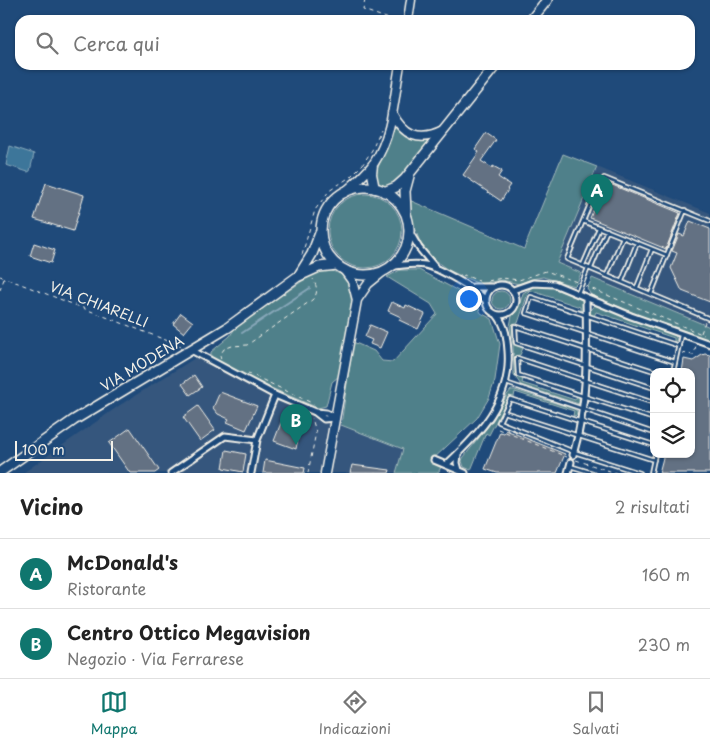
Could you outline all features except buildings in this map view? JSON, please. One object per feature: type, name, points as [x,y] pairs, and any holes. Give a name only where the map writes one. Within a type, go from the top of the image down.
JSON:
[{"type":"main road","points":[[409,15],[411,0]]},
{"type":"main road","points":[[535,15],[547,0]]},
{"type":"main road","points":[[344,193],[373,164],[387,135],[399,70]]},
{"type":"main road","points":[[384,192],[401,183],[412,172],[492,70]]},
{"type":"main road","points":[[392,113],[399,124],[413,136],[427,137],[445,130]]},
{"type":"main road","points":[[373,164],[372,174],[375,189]]},
{"type":"main road","points":[[325,473],[357,300],[368,284],[402,254],[408,240],[405,191],[412,172]]},
{"type":"main road","points":[[344,193],[362,188],[384,192],[400,205],[407,218]]},
{"type":"main road","name":"VIA MODENA","points":[[0,472],[74,420],[191,350],[250,312],[297,277],[308,268],[325,212],[344,193]]},
{"type":"main road","points":[[321,228],[324,246],[330,258],[352,282],[357,300]]},
{"type":"main road","points":[[308,268],[340,267],[363,275],[374,274],[387,269]]},
{"type":"street","points":[[408,231],[436,269]]},
{"type":"street","points":[[387,269],[415,264],[436,269],[470,286],[479,293],[491,311],[497,315],[503,324],[509,358],[506,383],[494,413],[485,425],[446,465]]},
{"type":"street","points":[[513,290],[540,282],[554,284],[586,298],[710,344]]},
{"type":"street","points":[[470,286],[493,287],[501,284],[510,287],[517,298]]},
{"type":"street","points":[[506,334],[508,320],[515,308],[517,298],[528,285]]},
{"type":"street","points":[[486,301],[487,293],[493,287]]},
{"type":"street","points":[[568,473],[583,410],[587,366],[586,298]]},
{"type":"street","points":[[497,315],[503,316],[512,311]]},
{"type":"street","points":[[191,350],[275,395],[314,412],[324,419],[335,418]]},
{"type":"street","points":[[251,473],[257,440],[275,395]]},
{"type":"street","points":[[171,473],[225,436],[257,440]]},
{"type":"street","points":[[454,470],[458,454]]},
{"type":"street","points":[[434,460],[465,473]]},
{"type":"lane","points":[[710,221],[604,178],[599,183],[567,259],[710,318]]},
{"type":"lane","points":[[651,294],[685,210]]},
{"type":"lane","points":[[583,221],[667,255]]},
{"type":"lane","points":[[583,265],[599,227]]},
{"type":"lane","points":[[577,294],[607,230]]},
{"type":"lane","points":[[606,275],[623,237]]},
{"type":"lane","points":[[621,281],[637,243]]},
{"type":"lane","points":[[637,288],[652,249]]},
{"type":"lane","points":[[675,362],[526,314],[531,298],[679,346]]},
{"type":"lane","points":[[650,370],[515,326],[516,343],[650,387]]},
{"type":"lane","points":[[674,368],[682,334]]},
{"type":"lane","points":[[650,402],[517,358],[518,375],[650,418]]},
{"type":"lane","points":[[506,383],[650,432]]},
{"type":"lane","points":[[593,473],[572,459],[499,422],[510,399],[650,445]]},
{"type":"lane","points":[[504,412],[654,460],[651,473]]},
{"type":"lane","points":[[572,459],[640,473]]},
{"type":"path","points":[[364,0],[363,10],[378,15]]},
{"type":"path","points":[[221,361],[220,355],[224,349],[232,346],[247,345],[315,297],[317,289],[301,254],[310,232],[315,210],[329,191],[350,177],[363,164],[372,150],[381,128]]},
{"type":"path","name":"VIA CHIARELLI","points":[[0,276],[191,350]]},
{"type":"path","points":[[0,290],[5,278]]},
{"type":"path","points":[[678,352],[693,355],[701,334]]},
{"type":"path","points":[[246,372],[313,402],[316,432],[308,473]]},
{"type":"path","points":[[498,429],[572,459],[616,473]]},
{"type":"shaded area","points":[[10,146],[34,154],[30,171],[6,165]]},
{"type":"shaded area","points":[[597,167],[710,213],[710,327],[557,263]]},
{"type":"shaded area","points":[[203,353],[318,408],[341,425],[403,449],[396,473],[23,473],[120,405]]},
{"type":"green space","points":[[395,125],[411,138],[430,139],[400,180],[386,187],[376,180],[377,170]]},
{"type":"green space","points":[[563,154],[597,167],[557,263],[581,273],[574,286],[543,277],[519,284],[502,280],[479,284],[448,270],[429,256],[421,245],[414,226],[409,200],[524,249]]},
{"type":"green space","points":[[365,194],[379,197],[391,205],[399,217],[402,231],[399,245],[391,257],[379,265],[365,268],[351,265],[339,257],[331,245],[328,231],[331,217],[339,205],[351,197]]},
{"type":"green space","points":[[327,270],[345,277],[351,297],[351,310],[339,376],[332,382],[326,406],[318,408],[269,387],[211,357],[211,352],[230,336],[235,328],[308,277],[317,272]]},
{"type":"green space","points":[[400,270],[419,270],[475,300],[481,313],[492,319],[500,344],[495,380],[489,398],[477,418],[432,460],[441,467],[438,473],[396,473],[403,449],[341,425],[353,342],[374,351],[382,361],[393,362],[437,314],[431,304],[387,277]]},
{"type":"green space","points":[[592,278],[710,327],[710,341],[591,295],[587,289]]},
{"type":"green space","points":[[533,287],[551,287],[583,300],[583,310],[580,312],[580,307],[529,290],[518,323],[512,325],[514,344],[523,348],[520,355],[515,356],[516,377],[523,379],[522,383],[575,400],[577,396],[579,397],[579,404],[521,385],[514,375],[510,326],[512,316],[519,306],[523,293]]},
{"type":"green space","points":[[497,291],[505,291],[510,296],[508,307],[497,309],[492,304],[492,296]]},
{"type":"green space","points":[[594,305],[675,335],[677,340],[674,342],[674,338],[596,312],[594,316],[591,315],[590,311]]},
{"type":"green space","points":[[511,390],[574,409],[577,411],[577,415],[573,416],[574,411],[515,392],[514,397],[509,396],[489,435],[486,433],[471,470],[464,467],[463,458],[493,420]]},
{"type":"waterway","points":[[242,333],[310,288]]},
{"type":"place","name":"McDonald's","points":[[597,215]]},
{"type":"place","name":"Centro Ottico Megavision","points":[[296,445]]}]
